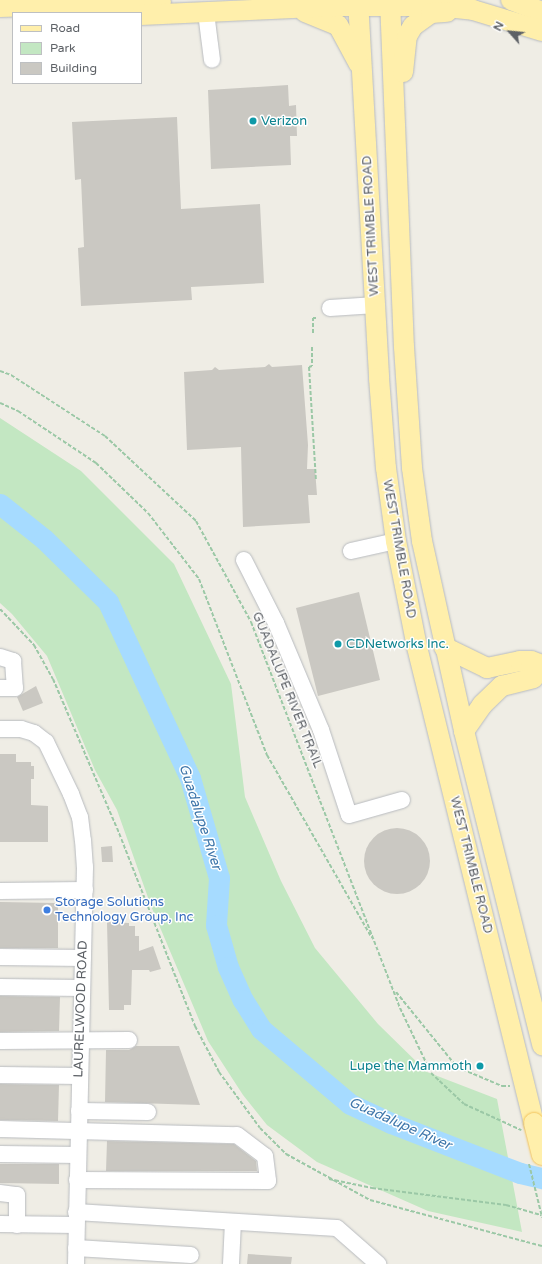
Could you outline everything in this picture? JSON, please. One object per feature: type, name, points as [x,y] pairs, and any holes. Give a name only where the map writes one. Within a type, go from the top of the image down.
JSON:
[{"type":"main road","points":[[511,0],[542,12]]},
{"type":"main road","points":[[0,6],[205,4],[297,9],[359,3],[390,3],[473,10],[542,31]]},
{"type":"main road","name":"WEST TRIMBLE ROAD","points":[[359,3],[386,468],[396,541],[417,647],[525,1084],[526,1130],[535,1157]]},
{"type":"main road","name":"WEST TRIMBLE ROAD","points":[[390,3],[397,137],[404,347],[412,468],[429,584],[542,1045]]},
{"type":"main road","points":[[142,15],[205,4]]},
{"type":"main road","points":[[297,9],[338,25],[362,71]]},
{"type":"main road","points":[[397,137],[407,36],[413,26],[431,13],[473,10]]},
{"type":"main road","points":[[0,16],[12,16]]},
{"type":"main road","points":[[444,647],[488,668],[531,661],[542,666],[533,678],[502,686],[482,705],[464,731]]},
{"type":"main road","points":[[508,664],[514,684]]},
{"type":"street","points":[[205,4],[212,60]]},
{"type":"street","points":[[330,308],[376,305]]},
{"type":"street","points":[[351,551],[396,541]]},
{"type":"street","points":[[244,560],[276,623],[321,730],[349,815],[402,800]]},
{"type":"street","points":[[0,657],[13,661],[15,688],[0,688]]},
{"type":"street","name":"LAURELWOOD ROAD","points":[[0,729],[21,729],[34,733],[46,742],[71,794],[80,817],[83,840],[85,890],[78,1129],[76,1264]]},
{"type":"street","points":[[0,891],[85,890]]},
{"type":"street","points":[[0,957],[83,958]]},
{"type":"street","points":[[0,987],[82,988]]},
{"type":"street","points":[[0,1041],[81,1042],[129,1040]]},
{"type":"street","points":[[0,1074],[80,1076]]},
{"type":"street","points":[[79,1111],[148,1112]]},
{"type":"street","points":[[0,1129],[78,1129],[236,1135],[265,1156],[268,1181],[77,1180]]},
{"type":"street","points":[[0,1154],[78,1155]]},
{"type":"street","points":[[0,1193],[18,1195],[17,1225]]},
{"type":"street","points":[[0,1224],[17,1225],[76,1219],[233,1222],[337,1228],[378,1264]]},
{"type":"street","points":[[231,1264],[233,1222]]},
{"type":"street","points":[[76,1248],[191,1255]]},
{"type":"path","points":[[313,333],[313,318],[316,318]]},
{"type":"path","points":[[312,347],[312,366],[309,367],[316,480]]},
{"type":"path","name":"GUADALUPE RIVER TRAIL","points":[[0,371],[11,375],[105,436],[196,521],[251,622],[375,943],[396,991],[409,1029],[431,1073],[464,1104],[526,1130]]},
{"type":"path","points":[[0,403],[18,411],[96,463],[148,513],[199,579],[266,755],[375,943]]},
{"type":"path","points":[[0,609],[34,645],[52,679],[117,828],[174,979],[219,1072],[238,1101],[286,1154],[325,1178],[382,1204],[542,1246]]},
{"type":"path","name":"GUADALUPE RIVER TRAIL","points":[[396,991],[457,1067],[502,1086],[525,1084]]},
{"type":"path","points":[[325,1178],[372,1188],[506,1205],[542,1216],[535,1157]]},
{"type":"green space","points":[[0,418],[81,471],[174,564],[231,684],[245,797],[281,881],[315,948],[378,1024],[427,1072],[497,1099],[522,1232],[428,1211],[317,1162],[267,1125],[243,1095],[208,1041],[151,906],[117,810],[95,770],[47,656],[12,614],[0,603]]},
{"type":"building","name":"Verizon","points":[[288,85],[289,106],[296,105],[297,136],[290,136],[291,165],[211,169],[208,90]]},
{"type":"building","points":[[177,117],[181,209],[260,204],[264,283],[191,287],[192,300],[81,306],[78,248],[84,247],[81,179],[75,180],[72,122]]},
{"type":"building","points":[[269,364],[272,367],[302,365],[308,445],[307,469],[315,469],[317,495],[308,495],[310,523],[243,527],[241,447],[187,450],[184,372],[212,370],[215,367],[219,370],[265,367]]},
{"type":"building","name":"CDNetworks Inc.","points":[[359,592],[380,680],[318,696],[296,608]]},
{"type":"building","points":[[36,686],[43,703],[23,711],[17,697]]},
{"type":"building","points":[[0,754],[16,754],[16,762],[31,762],[31,766],[34,766],[34,779],[31,779],[31,805],[48,806],[48,842],[0,842]]},
{"type":"building","points":[[390,828],[404,828],[416,833],[425,842],[430,854],[428,874],[421,885],[404,894],[390,894],[378,889],[369,880],[364,868],[364,854],[369,842],[378,833]]},
{"type":"building","points":[[112,846],[113,862],[102,862],[101,847]]},
{"type":"building","points":[[0,902],[58,903],[58,948],[0,948]]},
{"type":"building","points":[[107,922],[129,923],[129,926],[135,926],[135,936],[139,936],[139,951],[153,946],[161,969],[150,972],[149,970],[132,970],[131,1005],[124,1005],[124,1010],[109,1010]]},
{"type":"building","points":[[0,996],[60,997],[59,1031],[0,1032]]},
{"type":"building","points":[[136,1046],[179,1046],[200,1105],[105,1102],[106,1050],[129,1050]]},
{"type":"building","points":[[0,1084],[59,1085],[58,1121],[0,1120]]},
{"type":"building","points":[[107,1141],[234,1144],[256,1161],[257,1171],[106,1171]]},
{"type":"building","points":[[0,1164],[59,1164],[59,1184],[0,1183]]},
{"type":"building","points":[[248,1254],[292,1257],[291,1264],[247,1264]]},
{"type":"waterway","name":"Guadalupe River","points":[[0,504],[44,539],[108,602],[190,778],[219,878],[216,925],[228,967],[243,1000],[261,1029],[350,1104],[391,1123],[520,1173],[542,1178]]},
{"type":"place","name":"Verizon","points":[[253,121]]},
{"type":"place","name":"CDNetworks Inc.","points":[[338,644]]},
{"type":"place","name":"Storage Solutions Technology Group, Inc","points":[[47,910]]},
{"type":"place","name":"Lupe the Mammoth","points":[[480,1066]]}]
